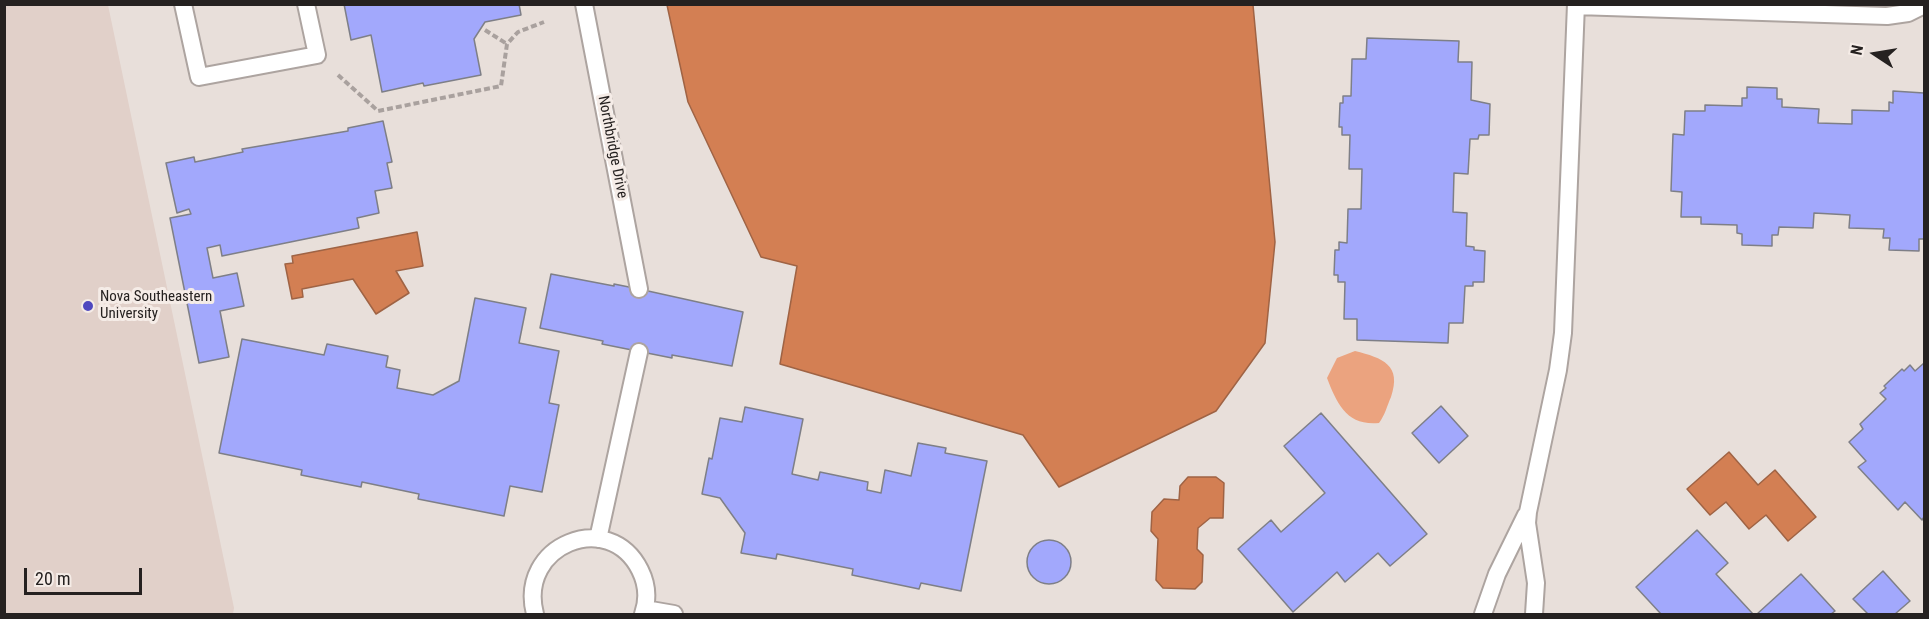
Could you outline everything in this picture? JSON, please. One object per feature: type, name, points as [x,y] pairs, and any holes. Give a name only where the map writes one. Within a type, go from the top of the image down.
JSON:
[{"type":"lane","points":[[183,4],[199,77],[317,55],[306,4]]},
{"type":"lane","name":"Northbridge Drive","points":[[584,4],[639,289]]},
{"type":"lane","points":[[1534,615],[1536,583],[1527,523],[1563,333],[1576,5],[1897,16],[1924,5]]},
{"type":"lane","points":[[598,539],[639,352]]},
{"type":"lane","points":[[1483,615],[1497,574],[1528,512]]},
{"type":"lane","points":[[535,615],[532,586],[539,570],[549,555],[563,544],[581,539],[598,539],[626,552],[637,564],[644,578],[646,593],[644,612],[674,615]]},
{"type":"path","points":[[317,55],[378,111],[501,86],[507,44],[518,32],[544,22]]},
{"type":"path","points":[[485,30],[507,44]]},
{"type":"shaded area","name":"Nova Southeastern University","points":[[4,5],[108,5],[234,608],[233,614],[5,614]]},
{"type":"shaded area","points":[[667,5],[1253,5],[1275,242],[1265,343],[1216,411],[1059,487],[1023,435],[780,364],[797,266],[761,257],[688,102]]},
{"type":"shaded area","points":[[417,232],[423,266],[396,271],[409,293],[376,314],[353,279],[302,289],[303,297],[292,299],[285,264],[293,263],[292,256]]},
{"type":"shaded area","points":[[1355,351],[1382,360],[1392,370],[1394,386],[1379,423],[1368,423],[1351,417],[1339,404],[1327,378],[1337,358]]},
{"type":"shaded area","points":[[1729,452],[1758,485],[1775,470],[1816,517],[1788,541],[1766,515],[1749,529],[1726,502],[1710,515],[1687,489]]},
{"type":"shaded area","points":[[1188,477],[1216,477],[1224,483],[1223,518],[1210,518],[1198,528],[1197,549],[1203,555],[1202,582],[1195,589],[1163,588],[1156,580],[1158,539],[1151,531],[1152,512],[1164,499],[1179,500],[1180,486]]},
{"type":"building","points":[[344,4],[519,4],[521,15],[485,22],[474,39],[481,75],[424,86],[423,83],[382,92],[371,35],[351,40]]},
{"type":"building","points":[[1367,38],[1459,41],[1458,62],[1472,62],[1471,100],[1490,104],[1489,135],[1479,135],[1478,139],[1470,139],[1468,174],[1454,173],[1453,212],[1467,213],[1466,246],[1474,247],[1474,250],[1485,251],[1484,282],[1473,282],[1473,286],[1465,286],[1463,323],[1449,323],[1448,343],[1357,340],[1357,319],[1344,319],[1345,282],[1338,282],[1338,275],[1334,275],[1335,250],[1339,250],[1339,242],[1347,243],[1348,209],[1361,209],[1362,169],[1349,169],[1350,135],[1342,135],[1342,127],[1339,127],[1340,103],[1343,103],[1343,96],[1351,96],[1352,59],[1366,59]]},
{"type":"building","points":[[1747,87],[1777,88],[1777,99],[1782,99],[1782,107],[1819,109],[1818,123],[1852,124],[1852,110],[1889,111],[1889,102],[1893,103],[1893,91],[1924,93],[1924,239],[1919,239],[1919,251],[1889,250],[1890,238],[1883,238],[1884,229],[1849,228],[1850,215],[1814,213],[1813,228],[1779,227],[1778,235],[1772,235],[1772,246],[1742,245],[1742,234],[1737,233],[1737,225],[1701,224],[1701,217],[1681,217],[1682,192],[1671,191],[1673,134],[1684,135],[1685,111],[1705,111],[1705,105],[1742,106],[1742,98],[1747,98]]},
{"type":"building","points":[[383,121],[392,162],[387,163],[392,188],[375,191],[379,213],[357,218],[359,228],[222,256],[220,245],[207,248],[213,278],[237,273],[244,306],[220,311],[229,357],[199,363],[170,218],[191,214],[189,209],[177,213],[166,163],[194,157],[195,162],[243,152],[242,149],[348,131],[348,128]]},
{"type":"building","points":[[551,274],[614,286],[614,284],[743,312],[732,366],[672,355],[672,358],[602,344],[603,341],[540,328]]},
{"type":"building","points":[[475,298],[526,308],[519,343],[559,351],[549,403],[559,405],[542,492],[510,486],[504,516],[418,499],[419,494],[362,482],[361,487],[301,475],[302,470],[219,453],[242,339],[324,355],[327,344],[388,356],[386,367],[400,370],[397,388],[433,395],[459,381]]},
{"type":"building","points":[[1924,363],[1924,517],[1922,520],[1905,502],[1898,510],[1858,467],[1866,461],[1849,442],[1863,429],[1860,424],[1886,399],[1880,393],[1886,388],[1884,386],[1902,369],[1904,371],[1910,365],[1915,371]]},
{"type":"building","points":[[1441,406],[1468,436],[1439,463],[1412,433]]},
{"type":"building","points":[[745,407],[803,419],[792,474],[818,480],[820,472],[868,482],[867,490],[881,493],[885,470],[911,476],[918,443],[946,448],[945,453],[987,461],[961,591],[921,583],[919,589],[852,575],[853,569],[777,554],[776,559],[741,553],[745,533],[720,498],[702,494],[720,418],[742,422]]},
{"type":"building","points":[[1321,413],[1427,534],[1390,566],[1378,553],[1345,582],[1337,572],[1293,612],[1238,549],[1271,520],[1281,532],[1325,493],[1284,446]]},
{"type":"building","points":[[1697,530],[1728,563],[1716,574],[1753,614],[1661,614],[1636,587]]},
{"type":"building","points":[[1049,540],[1064,547],[1071,562],[1064,577],[1049,584],[1034,577],[1027,562],[1034,547]]},
{"type":"building","points":[[1883,571],[1910,601],[1895,614],[1868,614],[1853,599]]},
{"type":"building","points":[[1801,574],[1835,611],[1831,614],[1757,614]]},
{"type":"place","name":"Nova Southeastern University","points":[[88,306]]}]
